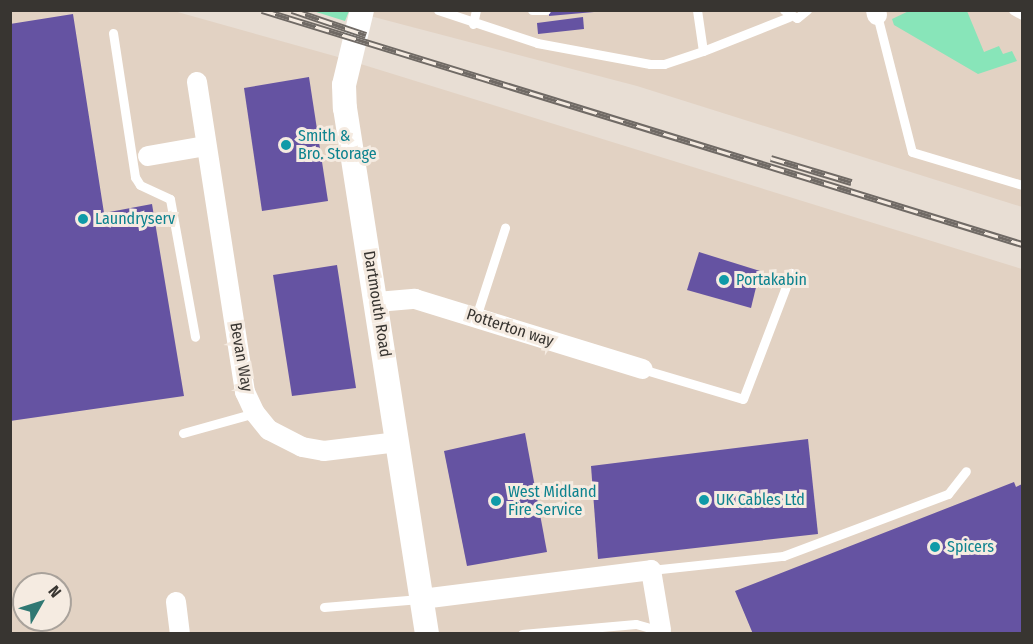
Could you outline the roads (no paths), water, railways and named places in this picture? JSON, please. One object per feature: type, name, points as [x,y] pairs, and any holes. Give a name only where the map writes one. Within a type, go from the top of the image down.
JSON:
[{"type":"street","name":"Dartmouth Road","points":[[362,12],[349,60],[345,108],[427,633]]},
{"type":"street","name":"Bevan Way","points":[[196,82],[245,392],[255,413],[268,430],[302,447],[324,451],[397,442]]},
{"type":"street","points":[[140,157],[206,146]]},
{"type":"street","name":"Potterton way","points":[[377,302],[415,299],[642,369]]},
{"type":"street","points":[[422,599],[651,570],[661,632]]},
{"type":"street","points":[[176,602],[180,633]]},
{"type":"lane","points":[[438,10],[473,24],[620,60],[664,64],[700,52],[785,12],[801,17],[807,10]]},
{"type":"lane","points":[[473,24],[476,10]]},
{"type":"lane","points":[[532,10],[546,10]]},
{"type":"lane","points":[[697,10],[700,52]]},
{"type":"lane","points":[[1013,10],[1023,15]]},
{"type":"lane","points":[[877,13],[912,152],[1023,185]]},
{"type":"lane","points":[[113,33],[140,157],[140,185],[170,199],[174,210],[195,337]]},
{"type":"lane","points":[[476,317],[505,228]]},
{"type":"lane","points":[[642,369],[743,399],[791,273]]},
{"type":"lane","points":[[183,433],[255,413]]},
{"type":"lane","points":[[651,570],[783,556],[948,494],[966,471]]},
{"type":"lane","points":[[324,607],[422,599]]},
{"type":"lane","points":[[522,633],[636,624],[661,632]]},
{"type":"railway","points":[[262,10],[1022,244]]},
{"type":"railway","points":[[292,10],[366,35]]},
{"type":"railway","points":[[771,158],[851,182]]},
{"type":"place","name":"Smith & Bro. Storage","points":[[286,145]]},
{"type":"place","name":"Laundryserv","points":[[83,219]]},
{"type":"place","name":"Portakabin","points":[[724,280]]},
{"type":"place","name":"UK Cables Ltd","points":[[704,500]]},
{"type":"place","name":"West Midland Fire Service","points":[[496,501]]},
{"type":"place","name":"Spicers","points":[[935,547]]}]
